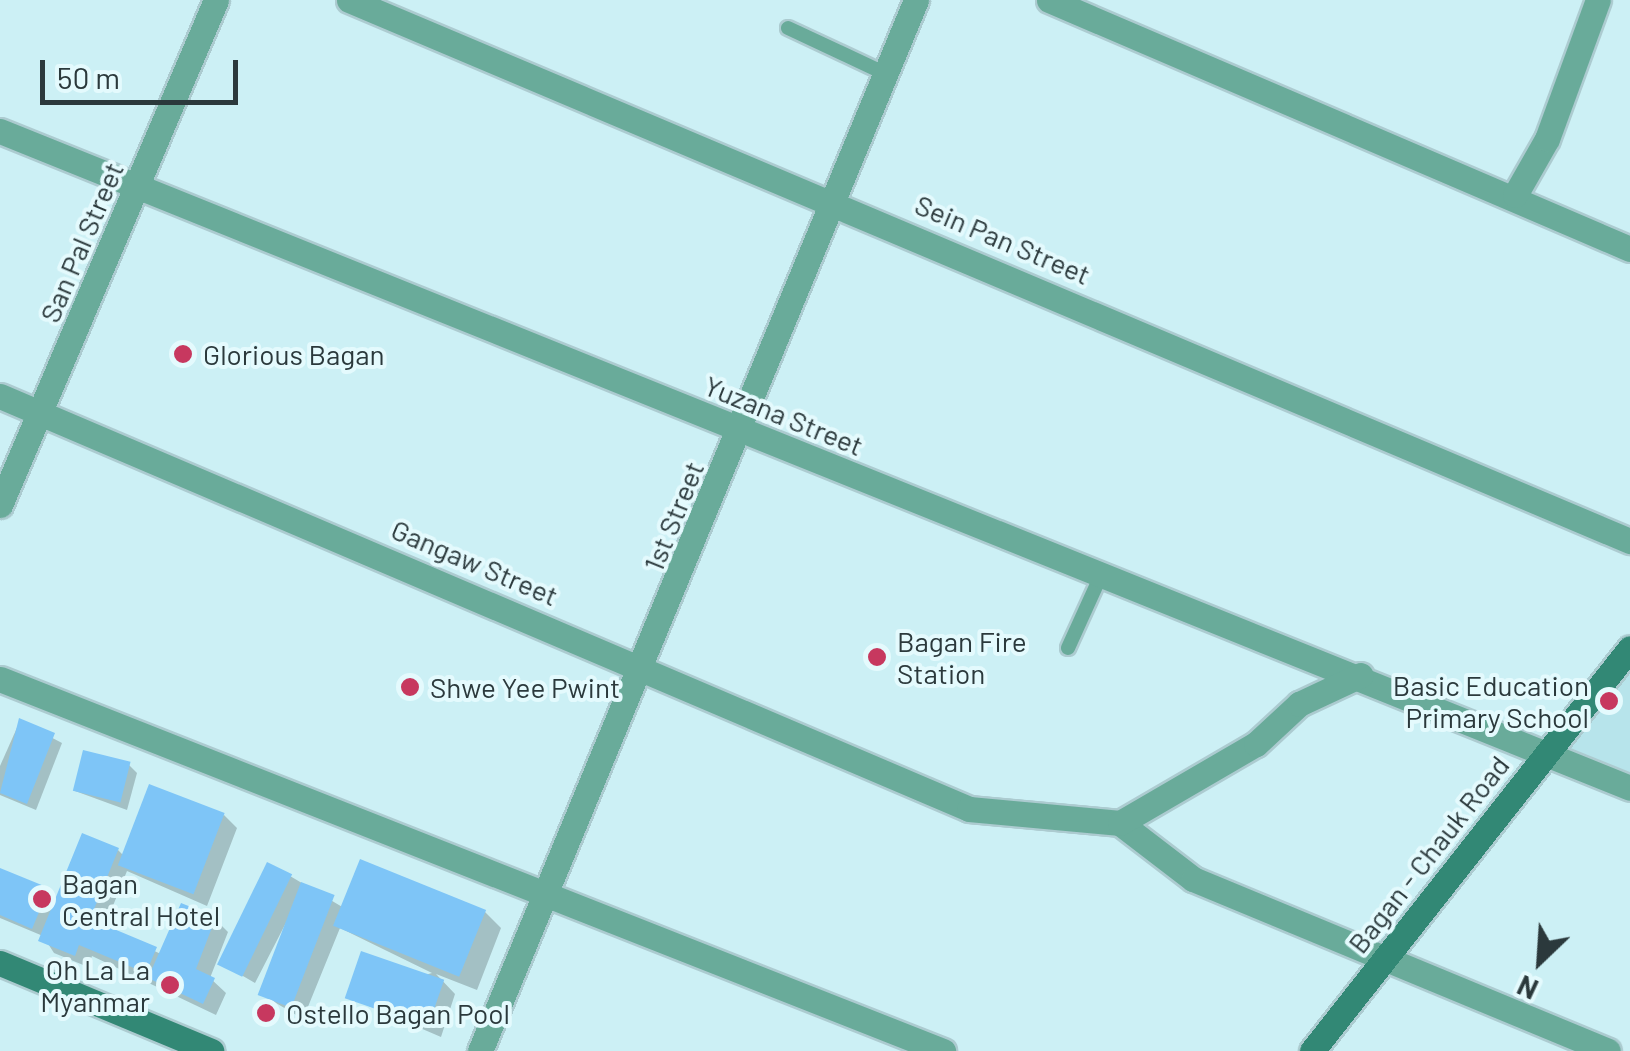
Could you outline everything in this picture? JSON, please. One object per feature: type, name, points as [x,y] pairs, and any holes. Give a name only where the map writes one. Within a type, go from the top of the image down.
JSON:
[{"type":"main road","name":"Bagan - Chauk Road","points":[[1312,1051],[1630,648]]},
{"type":"main road","points":[[0,963],[211,1051]]},
{"type":"street","name":"San Pal Street","points":[[0,505],[216,0]]},
{"type":"street","name":"Sein Pan Street","points":[[349,0],[833,199],[1630,541]]},
{"type":"street","name":"1st Street","points":[[480,1051],[646,666],[916,0]]},
{"type":"street","points":[[1049,0],[1515,196],[1630,249]]},
{"type":"street","points":[[1515,196],[1547,139],[1598,0]]},
{"type":"street","name":"Yuzana Street","points":[[0,132],[739,430],[1362,675],[1630,788]]},
{"type":"street","name":"Gangaw Street","points":[[0,396],[993,814],[1063,812],[1120,823]]},
{"type":"street","points":[[1362,675],[1299,704],[1256,744],[1120,823],[1193,879],[1382,962],[1608,1051]]},
{"type":"street","points":[[0,679],[548,891],[943,1051]]},
{"type":"lane","points":[[788,28],[886,74]]},
{"type":"lane","points":[[1068,648],[1102,573]]},
{"type":"shaded area","name":"Basic Education Primary School","points":[[1630,649],[1630,788],[1546,753]]},
{"type":"building","points":[[19,718],[55,733],[27,804],[0,793]]},
{"type":"building","points":[[83,750],[131,762],[120,803],[73,791]]},
{"type":"building","points":[[149,784],[225,813],[193,894],[118,865]]},
{"type":"building","points":[[82,833],[119,848],[90,919],[157,947],[146,973],[79,945],[75,956],[38,941]]},
{"type":"building","points":[[360,859],[486,910],[459,977],[333,926]]},
{"type":"building","points":[[267,862],[292,874],[242,977],[217,964]]},
{"type":"building","points":[[0,868],[49,888],[32,929],[0,915]]},
{"type":"building","points":[[301,882],[335,895],[291,1008],[258,995]]},
{"type":"building","points":[[181,903],[216,917],[196,969],[215,978],[203,1004],[148,978]]},
{"type":"building","points":[[361,951],[444,980],[428,1027],[345,998]]},
{"type":"place","name":"Glorious Bagan","points":[[183,354]]},
{"type":"place","name":"Bagan Fire Station","points":[[877,657]]},
{"type":"place","name":"Shwe Yee Pwint","points":[[410,687]]},
{"type":"place","name":"Basic Education Primary School","points":[[1609,701]]},
{"type":"place","name":"Bagan Central Hotel","points":[[42,899]]},
{"type":"place","name":"Oh La La Myanmar","points":[[170,985]]},
{"type":"place","name":"Ostello Bagan Pool","points":[[266,1013]]}]
